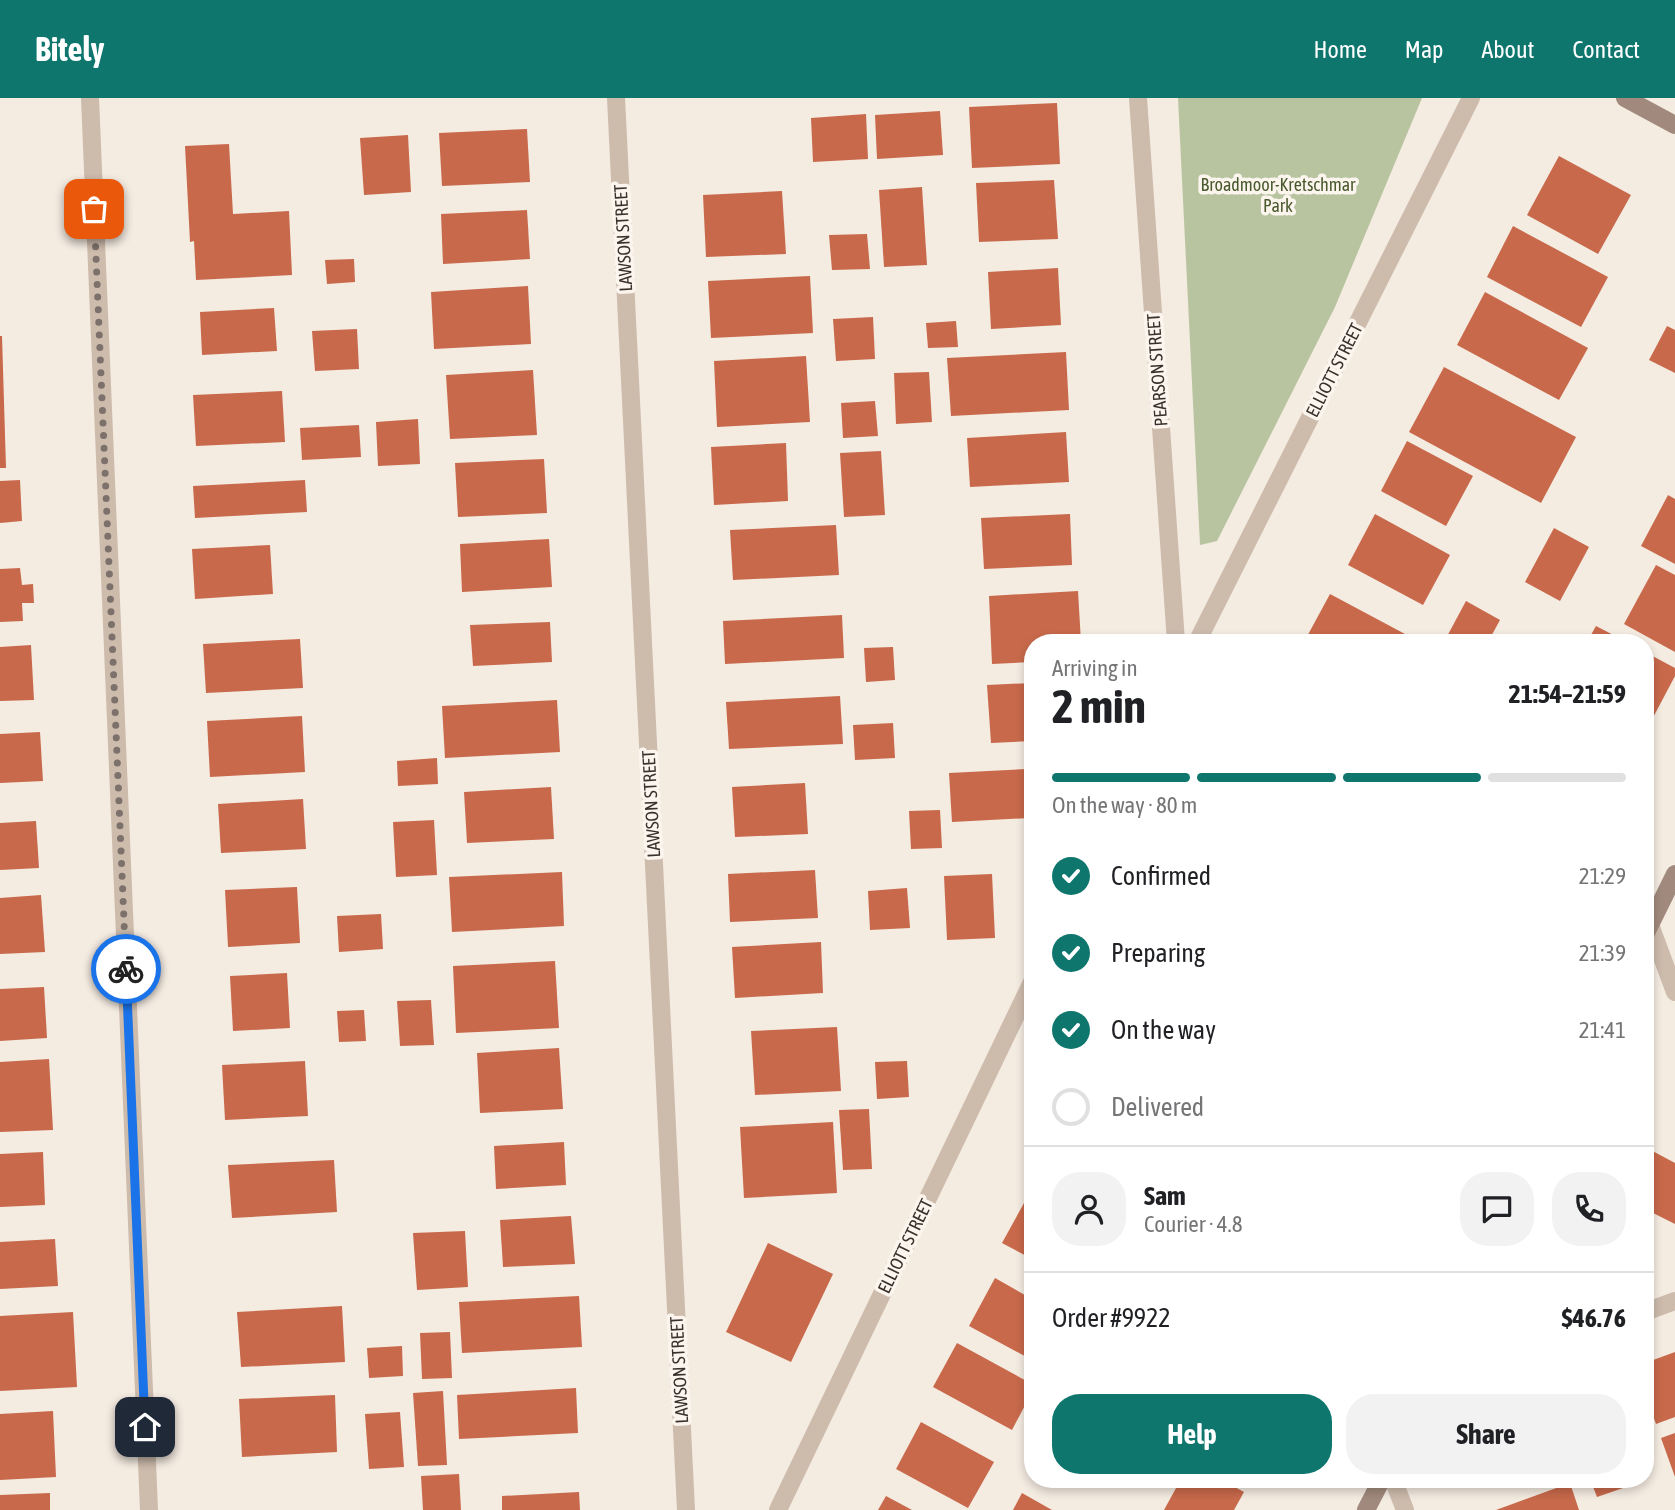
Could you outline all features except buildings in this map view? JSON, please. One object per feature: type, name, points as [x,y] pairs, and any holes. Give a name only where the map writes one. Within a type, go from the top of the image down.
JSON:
[{"type":"main road","points":[[1626,98],[1675,125]]},
{"type":"main road","points":[[1654,916],[1675,874]]},
{"type":"main road","points":[[1366,1510],[1377,1488]]},
{"type":"street","points":[[90,98],[149,1510]]},
{"type":"street","name":"LAWSON STREET","points":[[616,98],[686,1510]]},
{"type":"street","name":"PEARSON STREET","points":[[1138,98],[1174,634]]},
{"type":"street","name":"ELLIOTT STREET","points":[[1201,634],[1471,98]]},
{"type":"street","points":[[1654,946],[1675,992]]},
{"type":"street","name":"ELLIOTT STREET","points":[[778,1510],[1024,999]]},
{"type":"street","points":[[1654,1309],[1675,1301]]},
{"type":"street","points":[[1397,1488],[1405,1510]]},
{"type":"green space","name":"Broadmoor-Kretschmar Park","points":[[1178,98],[1422,98],[1335,307],[1217,541],[1200,545]]},
{"type":"way so far","points":[[94,209],[126,969]]},
{"type":"route","points":[[126,969],[145,1427]]}]
